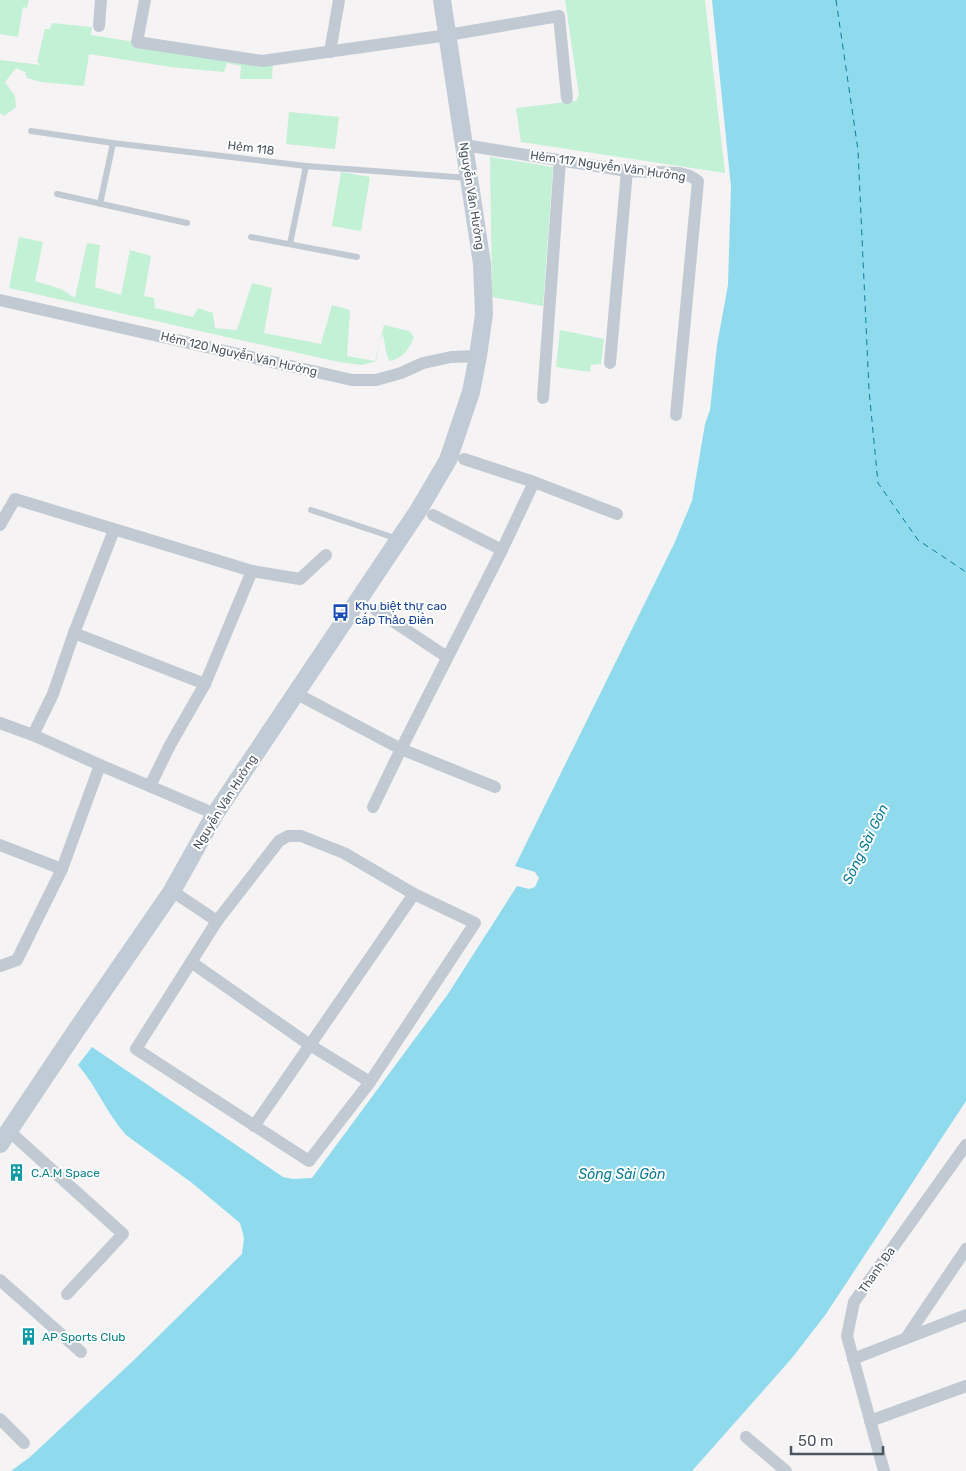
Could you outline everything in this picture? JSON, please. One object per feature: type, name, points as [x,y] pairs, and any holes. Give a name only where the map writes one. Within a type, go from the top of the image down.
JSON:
[{"type":"main road","name":"Nguyễn Văn Hưởng","points":[[5,1137],[172,891],[216,814],[418,511],[456,459],[478,356],[484,314],[482,264],[442,0]]},
{"type":"street","points":[[98,26],[102,0]]},
{"type":"street","points":[[145,0],[137,42],[262,61],[448,35],[559,16],[567,98]]},
{"type":"street","points":[[330,52],[339,0]]},
{"type":"street","name":"Hẻm 117 Nguyễn Văn Hưởng","points":[[464,145],[627,171],[679,173],[690,176],[698,181],[676,415]]},
{"type":"street","points":[[543,398],[560,160]]},
{"type":"street","points":[[610,363],[627,171]]},
{"type":"street","name":"Hẻm 120 Nguyễn Văn Hưởng","points":[[0,300],[352,380],[376,380],[424,362],[451,357],[478,356]]},
{"type":"street","points":[[456,459],[534,482],[617,514]]},
{"type":"street","points":[[373,807],[400,749],[502,550],[534,482]]},
{"type":"street","points":[[0,525],[15,499],[252,571],[300,579],[326,555]]},
{"type":"street","points":[[433,515],[502,550]]},
{"type":"street","points":[[33,735],[54,694],[74,634],[114,530]]},
{"type":"street","points":[[150,786],[170,745],[205,684],[252,571]]},
{"type":"street","points":[[376,610],[447,657]]},
{"type":"street","points":[[74,634],[205,684]]},
{"type":"street","points":[[296,694],[400,749],[495,787]]},
{"type":"street","points":[[0,723],[33,735],[216,814]]},
{"type":"street","points":[[0,966],[16,960],[62,869],[100,765]]},
{"type":"street","points":[[288,836],[301,836],[344,853],[414,894],[476,923],[370,1082],[309,1161],[136,1049],[217,921],[279,841],[288,836]]},
{"type":"street","points":[[0,845],[62,869]]},
{"type":"street","points":[[172,891],[217,921]]},
{"type":"street","points":[[254,1126],[414,894]]},
{"type":"street","points":[[191,962],[310,1045],[370,1082]]},
{"type":"street","points":[[5,1137],[123,1234],[67,1294]]},
{"type":"street","name":"Thanh Đa","points":[[884,1471],[847,1336],[854,1302],[966,1144]]},
{"type":"street","points":[[906,1338],[966,1249]]},
{"type":"street","points":[[0,1280],[81,1352]]},
{"type":"street","points":[[853,1359],[966,1315]]},
{"type":"street","points":[[870,1422],[966,1386]]},
{"type":"street","points":[[1,1422],[24,1443]]},
{"type":"street","points":[[746,1437],[786,1471]]},
{"type":"lane","name":"Hẻm 118","points":[[31,131],[113,143],[306,166],[470,178]]},
{"type":"lane","points":[[100,204],[113,143]]},
{"type":"lane","points":[[290,244],[306,166]]},
{"type":"lane","points":[[57,194],[187,223]]},
{"type":"lane","points":[[251,237],[357,257]]},
{"type":"lane","points":[[312,510],[400,540]]},
{"type":"green space","points":[[0,0],[29,0],[27,8],[23,7],[18,37],[0,34]]},
{"type":"green space","points":[[565,0],[705,0],[725,173],[521,142],[516,108],[576,101],[579,95]]},
{"type":"green space","points":[[52,23],[92,27],[91,35],[273,61],[272,79],[240,79],[241,66],[227,63],[224,72],[171,67],[89,54],[84,86],[41,82],[27,78],[25,72],[16,68],[5,82],[15,96],[16,107],[4,116],[0,113],[0,60],[41,65],[37,62],[45,29],[50,29]]},
{"type":"green space","points":[[289,112],[339,117],[335,149],[286,144]]},
{"type":"green space","points":[[490,157],[553,167],[543,306],[492,297]]},
{"type":"green space","points":[[341,172],[370,177],[361,231],[332,226]]},
{"type":"green space","points":[[19,237],[43,242],[35,281],[61,289],[75,298],[87,243],[100,245],[95,287],[121,295],[130,250],[151,256],[144,296],[154,298],[155,308],[193,317],[198,308],[213,313],[215,328],[237,330],[252,283],[272,288],[264,333],[321,344],[332,305],[350,310],[347,356],[375,361],[380,341],[376,361],[362,365],[339,362],[9,288]]},
{"type":"green space","points":[[384,325],[409,331],[414,337],[405,353],[398,358],[389,361],[383,334],[380,341]]},
{"type":"green space","points":[[560,330],[604,339],[601,364],[591,365],[590,372],[556,367]]},
{"type":"water","name":"Sông Sài Gòn","points":[[712,0],[966,0],[966,1101],[826,1314],[792,1358],[692,1471],[11,1471],[30,1457],[134,1360],[242,1254],[244,1238],[240,1223],[192,1183],[126,1135],[119,1127],[78,1065],[92,1047],[283,1177],[293,1179],[312,1178],[448,994],[517,886],[529,889],[535,887],[539,878],[535,872],[515,866],[674,544],[692,501],[705,424],[710,410],[717,345],[728,285],[731,187]]},
{"type":"ferry route","points":[[836,0],[858,150],[869,390],[878,483],[918,540],[966,572]]},
{"type":"place","name":"Khu biệt thự cao cấp Thảo Điền","points":[[341,613]]},
{"type":"place","name":"C.A.M Space","points":[[17,1173]]},
{"type":"place","name":"AP Sports Club","points":[[28,1337]]}]
